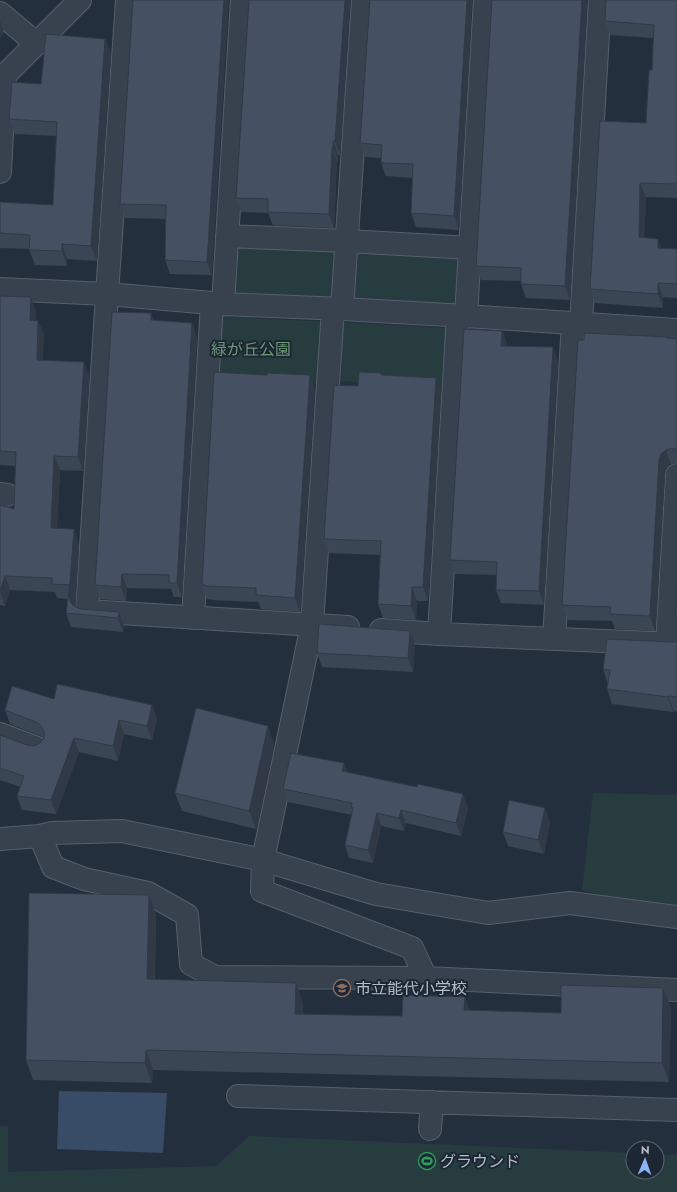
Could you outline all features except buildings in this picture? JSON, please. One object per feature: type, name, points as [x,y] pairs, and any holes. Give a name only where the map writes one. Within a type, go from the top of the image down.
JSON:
[{"type":"street","points":[[0,172],[3,78],[80,0]]},
{"type":"street","points":[[127,0],[87,611],[439,634],[672,644],[677,475]]},
{"type":"street","points":[[193,618],[217,304],[227,236],[242,0]]},
{"type":"street","points":[[364,0],[347,241],[337,309],[312,625],[263,860],[262,891],[412,948],[426,978]]},
{"type":"street","points":[[439,634],[462,315],[471,248],[486,0]]},
{"type":"street","points":[[554,639],[600,0]]},
{"type":"street","points":[[0,14],[37,44]]},
{"type":"street","points":[[227,236],[471,248]]},
{"type":"street","points":[[0,289],[107,294],[217,304],[462,315],[677,330]]},
{"type":"street","points":[[0,734],[37,748]]},
{"type":"street","points":[[0,839],[40,836],[52,833],[122,831],[263,860],[376,894],[488,913],[570,903],[677,917]]},
{"type":"street","points":[[40,836],[53,867],[84,879],[148,893],[187,915],[191,964],[215,977],[426,978],[677,990]]},
{"type":"street","points":[[238,1096],[677,1110]]},
{"type":"street","points":[[430,1128],[432,1102]]},
{"type":"green space","name":"緑が丘公園","points":[[231,246],[338,250],[336,300],[229,296]]},
{"type":"green space","points":[[357,253],[458,259],[454,309],[354,303]]},
{"type":"green space","name":"緑が丘公園","points":[[217,316],[327,322],[323,384],[213,379]]},
{"type":"green space","points":[[343,322],[448,328],[446,389],[341,381]]},
{"type":"green space","points":[[593,793],[677,795],[677,916],[582,890]]},
{"type":"green space","name":"グラウンド","points":[[8,1125],[8,1172],[216,1166],[249,1136],[625,1153],[625,1180],[665,1180],[665,1154],[677,1155],[677,1192],[0,1192],[0,1126]]},
{"type":"water","points":[[59,1091],[167,1093],[163,1153],[57,1149]]},
{"type":"place","name":"市立能代小学校","points":[[342,988]]},
{"type":"place","name":"グラウンド","points":[[427,1161]]}]
